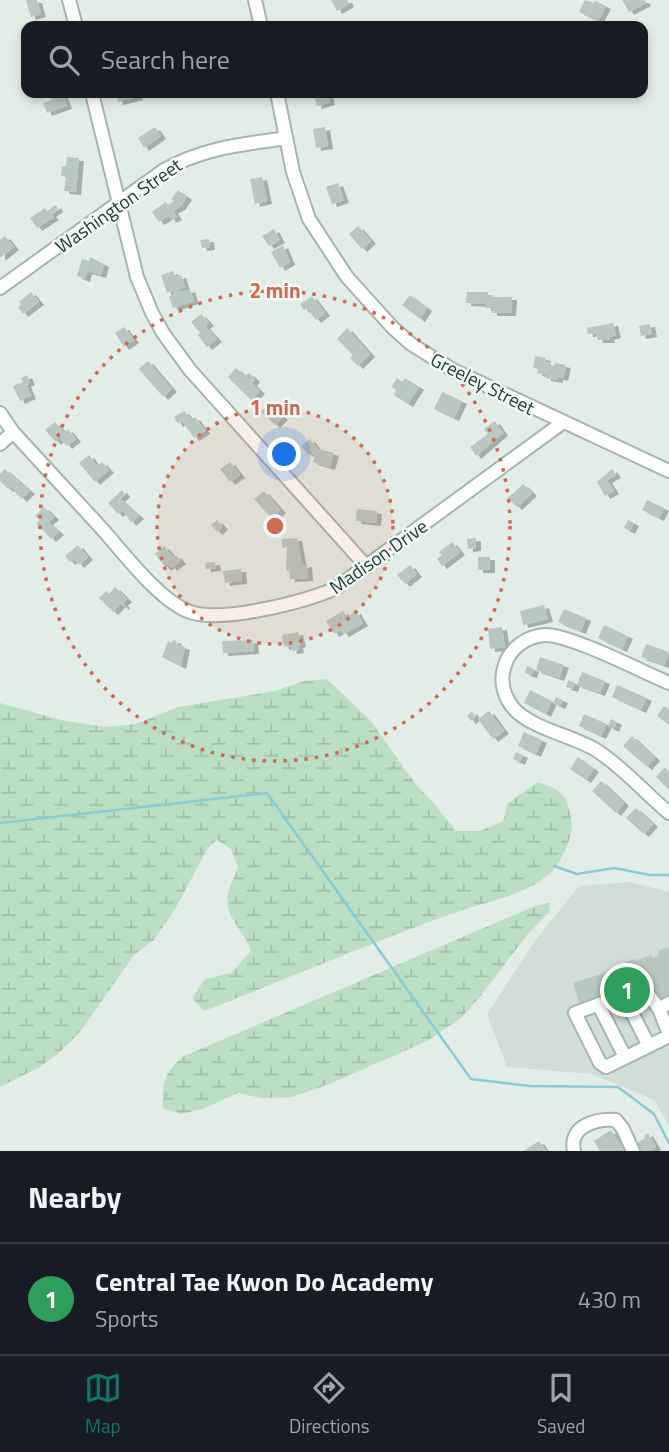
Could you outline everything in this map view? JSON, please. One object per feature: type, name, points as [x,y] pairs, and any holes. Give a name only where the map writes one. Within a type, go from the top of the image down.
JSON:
[{"type":"street","points":[[69,0],[75,21]]},
{"type":"street","points":[[255,0],[260,21]]},
{"type":"street","points":[[93,98],[138,277],[163,333],[190,370],[367,567]]},
{"type":"street","name":"Greeley Street","points":[[278,98],[293,172],[309,219],[347,277],[377,312],[411,344],[441,363],[562,423],[669,471]]},
{"type":"street","name":"Washington Street","points":[[0,288],[164,170],[184,159],[207,150],[286,138]]},
{"type":"street","name":"Madison Drive","points":[[0,413],[13,432],[146,579],[172,602],[192,613],[203,615],[226,614],[304,601],[336,588],[562,423]]},
{"type":"street","points":[[0,444],[13,432]]},
{"type":"street","points":[[669,683],[564,639],[545,635],[526,640],[515,648],[505,664],[502,678],[506,697],[518,713],[600,752],[669,813]]},
{"type":"street","points":[[644,988],[664,1006],[669,1035],[606,1067],[600,1063],[575,1013],[598,1004],[644,988]]},
{"type":"street","points":[[623,995],[649,1046]]},
{"type":"street","points":[[598,1004],[625,1057]]},
{"type":"street","points":[[574,1151],[572,1146],[577,1133],[589,1123],[603,1119],[616,1120],[633,1151]]},
{"type":"shaded area","points":[[630,882],[669,892],[669,1125],[654,1100],[592,1074],[507,1067],[487,1014],[534,942],[579,886]]},
{"type":"green space","points":[[327,679],[370,720],[414,782],[456,831],[480,831],[503,821],[508,803],[538,782],[561,793],[569,809],[572,824],[566,848],[554,869],[539,882],[516,893],[420,925],[204,1011],[192,998],[205,979],[231,973],[251,951],[231,916],[227,902],[238,867],[231,849],[217,840],[207,849],[177,906],[154,940],[134,955],[80,1032],[40,1067],[0,1087],[0,703],[61,720],[105,727],[136,724],[178,707],[275,691],[304,681]]},
{"type":"green space","points":[[549,903],[550,911],[528,934],[479,998],[461,1018],[427,1041],[327,1085],[292,1097],[261,1098],[238,1093],[203,1109],[181,1114],[163,1108],[165,1079],[182,1057],[535,906]]},
{"type":"building","points":[[26,0],[37,0],[41,14],[31,17]]},
{"type":"building","points":[[331,0],[347,0],[349,4],[337,11]]},
{"type":"building","points":[[585,0],[606,6],[598,21],[579,12]]},
{"type":"building","points":[[622,0],[644,0],[646,3],[629,12]]},
{"type":"building","points":[[51,98],[64,98],[67,106],[47,113],[43,103],[52,100]]},
{"type":"building","points":[[117,98],[134,98],[118,102]]},
{"type":"building","points":[[315,98],[329,98],[330,102],[317,106]]},
{"type":"building","points":[[155,127],[161,136],[144,148],[138,138]]},
{"type":"building","points":[[325,127],[328,146],[316,148],[313,129]]},
{"type":"building","points":[[67,157],[79,158],[76,192],[64,191],[66,177],[61,176]]},
{"type":"building","points":[[262,177],[267,201],[255,204],[250,179]]},
{"type":"building","points":[[338,183],[344,200],[332,204],[326,187]]},
{"type":"building","points":[[178,190],[187,197],[181,206],[173,211],[177,217],[171,220],[169,216],[159,222],[152,212],[166,202],[168,205],[174,201],[171,199]]},
{"type":"building","points":[[56,205],[58,209],[51,214],[54,217],[37,228],[30,218],[45,208],[47,211]]},
{"type":"building","points":[[358,226],[371,241],[362,249],[349,234]]},
{"type":"building","points":[[274,229],[280,240],[269,246],[262,236]]},
{"type":"building","points":[[5,236],[14,247],[0,258],[0,240]]},
{"type":"building","points":[[209,239],[210,247],[202,248],[200,240]]},
{"type":"building","points":[[283,245],[290,262],[280,268],[271,252]]},
{"type":"building","points":[[90,257],[104,264],[101,275],[87,271],[85,279],[77,276],[82,259],[89,261]]},
{"type":"building","points":[[173,271],[175,277],[181,275],[185,287],[179,289],[180,292],[190,289],[194,301],[173,308],[169,296],[174,295],[173,291],[167,293],[161,275]]},
{"type":"building","points":[[31,292],[39,302],[23,314],[18,307],[21,304],[19,302]]},
{"type":"building","points":[[467,292],[488,292],[488,295],[493,297],[512,297],[511,313],[492,313],[492,308],[486,308],[486,304],[466,303]]},
{"type":"building","points":[[410,295],[427,308],[420,319],[402,305]]},
{"type":"building","points":[[312,296],[325,313],[316,320],[307,308],[304,310],[300,304]]},
{"type":"building","points":[[201,314],[209,323],[205,326],[217,339],[207,347],[191,322]]},
{"type":"building","points":[[613,323],[616,335],[609,337],[610,340],[598,340],[596,333],[588,334],[587,328]]},
{"type":"building","points":[[650,324],[652,334],[641,336],[639,326]]},
{"type":"building","points":[[124,327],[134,340],[124,347],[115,333]]},
{"type":"building","points":[[347,328],[370,354],[358,366],[350,358],[353,355],[337,339]]},
{"type":"building","points":[[535,356],[546,358],[545,362],[550,363],[550,366],[554,367],[555,363],[566,365],[563,378],[546,378],[546,375],[537,373],[538,369],[533,368]]},
{"type":"building","points":[[148,361],[172,389],[163,397],[139,369]]},
{"type":"building","points":[[236,368],[245,376],[249,373],[255,379],[252,383],[260,391],[251,400],[228,377]]},
{"type":"building","points":[[27,375],[30,382],[26,384],[31,396],[20,401],[13,386],[23,382],[21,378]]},
{"type":"building","points":[[397,378],[402,382],[405,378],[419,387],[408,404],[394,395],[396,390],[391,387]]},
{"type":"building","points":[[442,392],[462,401],[454,418],[434,409]]},
{"type":"building","points":[[269,404],[283,417],[275,425],[261,412]]},
{"type":"building","points":[[184,411],[191,420],[195,417],[205,431],[194,438],[182,421],[178,424],[174,417]]},
{"type":"building","points":[[495,421],[503,433],[476,456],[470,447],[488,434],[484,429]]},
{"type":"building","points":[[55,422],[64,433],[68,429],[76,439],[67,446],[60,438],[56,442],[45,430]]},
{"type":"building","points":[[310,439],[318,449],[334,453],[330,467],[313,462],[315,456],[311,452],[308,454],[301,446]]},
{"type":"building","points":[[89,455],[97,466],[102,462],[109,470],[95,482],[79,463]]},
{"type":"building","points":[[230,462],[240,475],[230,482],[220,469]]},
{"type":"building","points":[[5,469],[30,491],[22,499],[0,481],[0,474]]},
{"type":"building","points":[[612,469],[616,475],[607,480],[614,491],[605,496],[597,482]]},
{"type":"building","points":[[523,484],[532,493],[517,507],[508,498]]},
{"type":"building","points":[[122,490],[125,494],[120,499],[139,516],[131,523],[123,510],[118,514],[108,503]]},
{"type":"building","points":[[264,491],[281,510],[272,519],[254,499]]},
{"type":"building","points":[[647,500],[664,508],[659,518],[642,510]]},
{"type":"building","points":[[44,507],[54,517],[48,522],[59,532],[51,539],[36,523],[40,520],[35,516]]},
{"type":"building","points":[[357,509],[377,511],[376,523],[356,521]]},
{"type":"building","points":[[217,520],[223,527],[217,532],[211,525]]},
{"type":"building","points":[[628,520],[634,523],[630,531],[624,528]]},
{"type":"building","points":[[297,538],[302,565],[307,564],[308,578],[290,579],[289,571],[286,571],[287,547],[282,548],[282,539]]},
{"type":"building","points":[[476,538],[476,548],[468,549],[467,539]]},
{"type":"building","points":[[452,542],[460,552],[442,566],[437,559],[442,555],[439,552]]},
{"type":"building","points":[[78,545],[88,557],[79,565],[74,559],[70,562],[65,556]]},
{"type":"building","points":[[164,546],[174,558],[176,555],[181,561],[172,568],[170,565],[166,568],[155,554]]},
{"type":"building","points":[[478,557],[490,557],[490,570],[478,570]]},
{"type":"building","points":[[215,562],[216,568],[206,569],[205,563]]},
{"type":"building","points":[[410,565],[417,574],[405,584],[397,575]]},
{"type":"building","points":[[241,569],[242,581],[225,583],[223,571]]},
{"type":"building","points":[[115,587],[127,599],[123,603],[124,607],[121,604],[113,612],[99,598],[106,591],[109,594]]},
{"type":"building","points":[[544,605],[548,619],[523,625],[520,611]]},
{"type":"building","points":[[564,609],[586,618],[581,631],[558,622]]},
{"type":"building","points":[[343,611],[347,617],[356,611],[363,623],[344,634],[341,630],[334,634],[326,621]]},
{"type":"building","points":[[604,625],[628,636],[622,649],[598,638]]},
{"type":"building","points":[[502,627],[505,647],[490,649],[488,629]]},
{"type":"building","points":[[298,632],[301,644],[298,645],[299,650],[292,651],[291,646],[284,647],[282,635]]},
{"type":"building","points":[[173,640],[185,647],[181,666],[162,657],[168,641],[172,643]]},
{"type":"building","points":[[253,640],[254,651],[223,653],[222,641]]},
{"type":"building","points":[[646,644],[669,652],[664,665],[641,657]]},
{"type":"building","points":[[540,657],[564,665],[559,678],[536,670]]},
{"type":"building","points":[[527,666],[534,669],[532,675],[525,673]]},
{"type":"building","points":[[582,672],[605,681],[600,693],[577,685]]},
{"type":"building","points":[[568,680],[575,683],[573,689],[566,687]]},
{"type":"building","points":[[617,685],[647,698],[641,710],[612,697]]},
{"type":"building","points":[[530,690],[552,701],[546,714],[524,703]]},
{"type":"building","points":[[556,697],[563,700],[560,706],[553,703]]},
{"type":"building","points":[[664,706],[669,709],[669,725],[657,716]]},
{"type":"building","points":[[472,711],[476,717],[471,721],[467,716]]},
{"type":"building","points":[[489,711],[504,731],[493,739],[478,719]]},
{"type":"building","points":[[584,714],[607,724],[601,736],[579,726]]},
{"type":"building","points":[[611,719],[617,722],[614,729],[608,726]]},
{"type":"building","points":[[524,732],[542,740],[536,754],[518,746]]},
{"type":"building","points":[[632,736],[655,758],[647,767],[623,746]]},
{"type":"building","points":[[516,752],[523,755],[520,762],[513,759]]},
{"type":"building","points":[[578,757],[594,769],[586,780],[570,769]]},
{"type":"building","points":[[665,767],[669,772],[669,790],[656,777]]},
{"type":"building","points":[[601,781],[624,803],[616,813],[592,791]]},
{"type":"building","points":[[636,808],[653,824],[644,834],[626,818]]},
{"type":"building","points":[[669,947],[669,995],[656,999],[653,990],[580,1005],[573,983],[626,966],[625,962],[637,961],[651,955],[652,958],[659,956],[658,951]]},
{"type":"building","points":[[611,1130],[625,1151],[600,1151],[594,1141]]},
{"type":"building","points":[[648,1133],[656,1147],[649,1151],[637,1151],[634,1145]]},
{"type":"building","points":[[539,1141],[546,1151],[523,1151]]},
{"type":"waterway","points":[[0,823],[267,793],[471,1079],[530,1086],[618,1087],[654,1114],[669,1143]]},
{"type":"waterway","points":[[554,866],[577,874],[614,868],[650,875],[669,875]]},
{"type":"place","name":"Central Tae Kwon Do Academy","points":[[627,990]]}]
